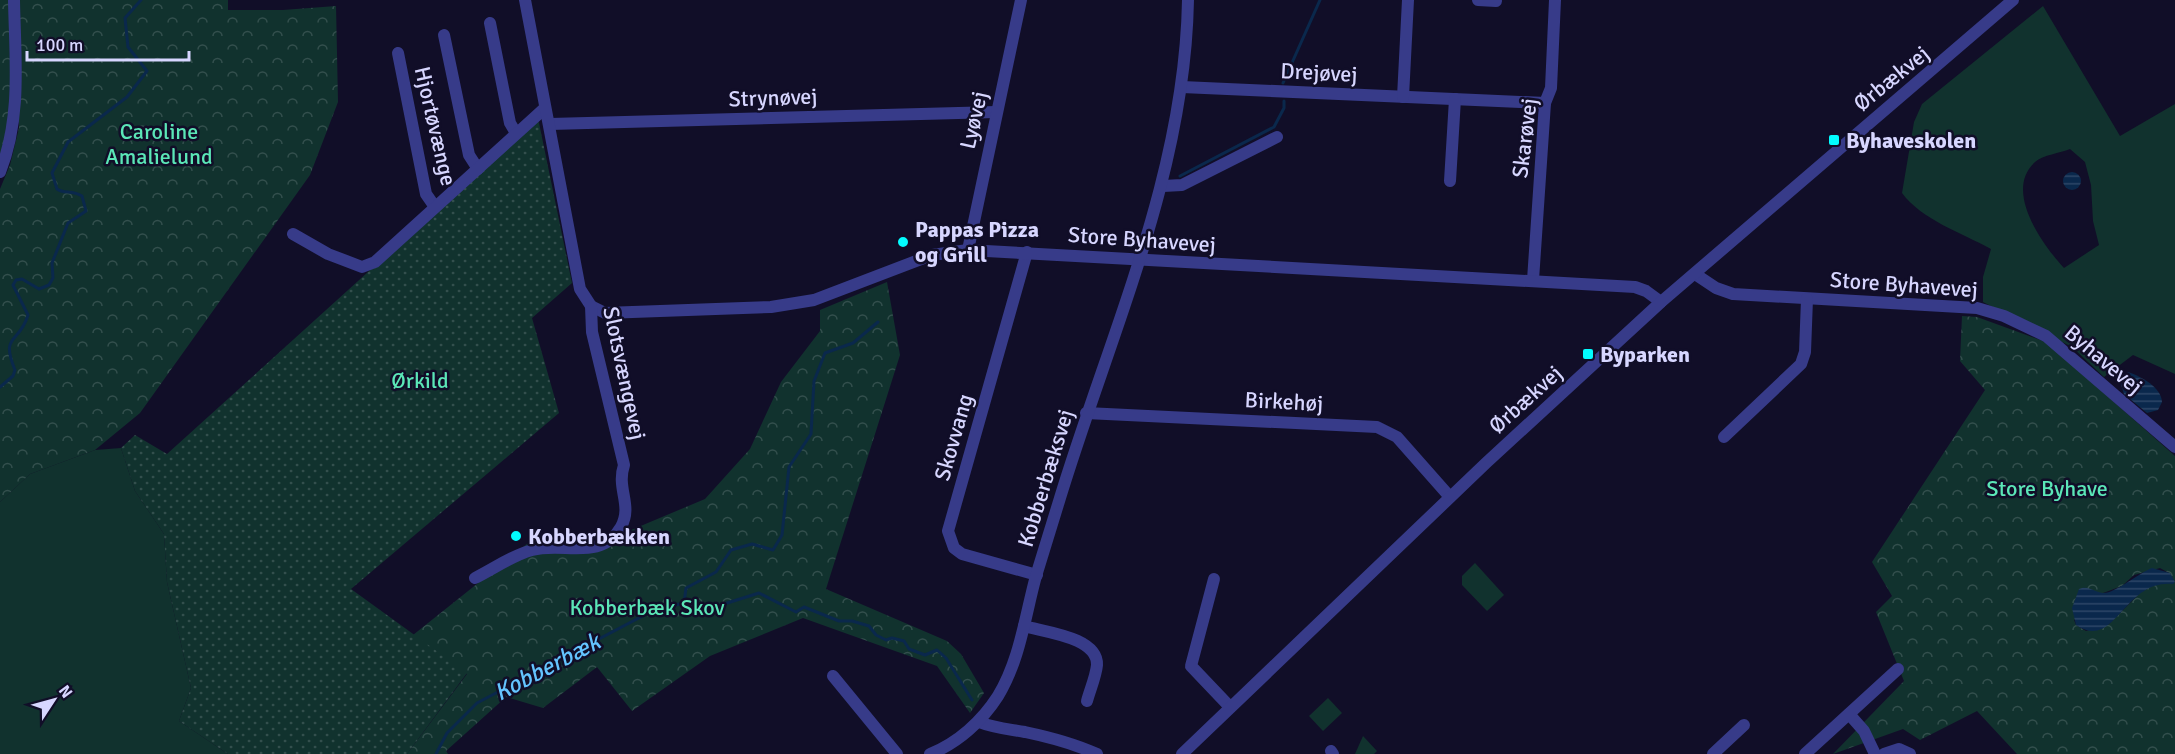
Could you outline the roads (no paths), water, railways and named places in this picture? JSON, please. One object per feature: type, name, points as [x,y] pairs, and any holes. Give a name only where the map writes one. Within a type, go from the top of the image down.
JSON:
[{"type":"street","points":[[0,172],[13,130],[16,105],[14,0]]},
{"type":"street","name":"Slotsvængevej","points":[[475,578],[533,549],[590,549],[606,542],[620,528],[627,511],[620,478],[624,465],[592,332],[591,306],[580,289],[525,0]]},
{"type":"street","name":"Lyøvej","points":[[968,250],[1021,0]]},
{"type":"street","name":"Kobberbæksvej","points":[[930,754],[954,741],[978,722],[998,696],[1014,663],[1037,575],[1086,412],[1163,186],[1182,87],[1188,0]]},
{"type":"street","points":[[1403,97],[1408,0]]},
{"type":"street","points":[[1478,0],[1496,1]]},
{"type":"street","name":"Skarøvej","points":[[1533,280],[1545,103],[1551,88],[1555,0]]},
{"type":"street","name":"Ørbækvej","points":[[1182,754],[1450,497],[1661,302],[1775,202],[1993,20],[2013,0]]},
{"type":"street","name":"Ørbækvej","points":[[1993,20],[2023,0]]},
{"type":"street","points":[[490,22],[510,123],[516,134]]},
{"type":"street","name":"Hjortøvænge","points":[[444,35],[469,155],[478,169]]},
{"type":"street","name":"Hjortøvænge","points":[[398,53],[426,194],[435,207]]},
{"type":"street","name":"Drejøvej","points":[[1182,87],[1545,103]]},
{"type":"street","points":[[1450,181],[1455,99]]},
{"type":"street","name":"Hjortøvænge","points":[[293,234],[328,254],[362,267],[375,262],[545,108]]},
{"type":"street","name":"Strynøvej","points":[[550,124],[996,112]]},
{"type":"street","points":[[1163,186],[1182,185],[1277,137]]},
{"type":"street","name":"Store Byhavevej","points":[[591,306],[605,313],[771,307],[814,300],[932,255],[968,250],[1635,287],[1646,291],[1661,302]]},
{"type":"street","name":"Skovvang","points":[[1027,252],[948,531],[954,548],[962,554],[1037,575]]},
{"type":"street","name":"Store Byhavevej","points":[[1695,274],[1716,288],[1733,294],[1977,308],[2032,328]]},
{"type":"street","name":"Store Byhavevej","points":[[1724,437],[1801,364],[1805,352],[1807,299]]},
{"type":"street","name":"Byhavevej","points":[[2032,328],[2059,346],[2175,447]]},
{"type":"street","name":"Birkehøj","points":[[1086,412],[1377,427],[1397,437],[1450,497]]},
{"type":"street","points":[[1214,579],[1191,666],[1230,707]]},
{"type":"street","points":[[1024,626],[1085,643],[1093,651],[1097,664],[1087,701]]},
{"type":"street","points":[[1805,754],[1898,669]]},
{"type":"street","points":[[833,676],[897,754]]},
{"type":"street","points":[[1849,714],[1864,731],[1875,754]]},
{"type":"street","points":[[978,722],[995,729],[1025,732],[1092,752]]},
{"type":"street","points":[[1713,754],[1744,725]]},
{"type":"street","points":[[1884,754],[1899,749],[1910,754]]},
{"type":"water","points":[[2072,172],[2078,175],[2081,181],[2078,187],[2072,190],[2066,187],[2063,181],[2066,175]]},
{"type":"water","points":[[2128,372],[2145,380],[2158,392],[2162,402],[2158,410],[2147,413],[2124,394],[2119,379]]},
{"type":"water","points":[[2152,568],[2170,573],[2175,582],[2156,585],[2142,592],[2111,623],[2101,629],[2090,631],[2076,625],[2072,608],[2079,589],[2108,592]]},
{"type":"waterway","points":[[0,387],[13,376],[15,370],[9,350],[10,344],[28,315],[13,285],[16,280],[22,279],[39,289],[49,285],[53,278],[52,263],[68,223],[86,211],[82,196],[57,189],[52,173],[68,142],[127,97],[147,71],[128,47],[125,18],[141,0]]},
{"type":"waterway","name":"Kobberbæk","points":[[1283,83],[1320,0]]},
{"type":"waterway","name":"Kobberbæk","points":[[1180,176],[1274,127],[1284,108],[1284,101]]},
{"type":"waterway","name":"Kobberbæk","points":[[684,603],[686,588],[716,572],[731,550],[752,544],[773,550],[782,535],[789,467],[811,434],[814,381],[825,353],[853,343],[878,322]]},
{"type":"waterway","points":[[684,603],[696,610],[708,609],[759,593],[796,612],[804,607],[839,621],[852,621],[869,626],[876,635],[886,640],[892,638],[904,641],[909,649],[925,655],[937,650],[946,658],[972,700]]},
{"type":"waterway","name":"Kobberbæk","points":[[436,754],[447,733],[477,703],[654,610],[684,603]]},
{"type":"place","name":"Byhaveskolen","points":[[1834,140]]},
{"type":"place","name":"Pappas Pizza og Grill","points":[[903,242]]},
{"type":"place","name":"Byparken","points":[[1588,354]]},
{"type":"place","name":"Kobberbækken","points":[[516,536]]},
{"type":"park label","name":"Caroline Amalielund","points":[[159,144]]},
{"type":"park label","name":"Ørkild","points":[[420,380]]},
{"type":"park label","name":"Store Byhave","points":[[2047,488]]},
{"type":"park label","name":"Kobberbæk Skov","points":[[647,607]]}]
